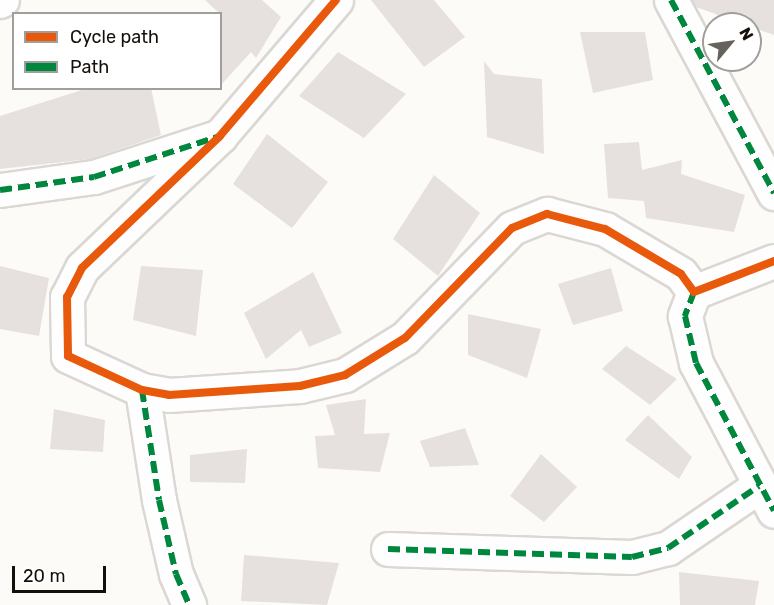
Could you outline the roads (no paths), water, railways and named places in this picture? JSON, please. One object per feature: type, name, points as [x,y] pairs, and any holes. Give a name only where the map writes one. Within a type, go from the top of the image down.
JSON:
[{"type":"street","points":[[336,0],[220,136],[103,243],[67,297],[68,356],[142,390],[169,396],[231,393],[345,375],[405,338],[512,228],[547,214],[604,229],[681,274],[694,292]]},
{"type":"street","points":[[671,0],[774,192]]},
{"type":"street","points":[[0,190],[94,177],[220,136]]},
{"type":"street","points":[[388,549],[632,557],[668,548],[769,508],[696,363],[685,316],[694,292],[774,261]]},
{"type":"street","points":[[142,390],[159,501],[176,574],[189,605]]}]
